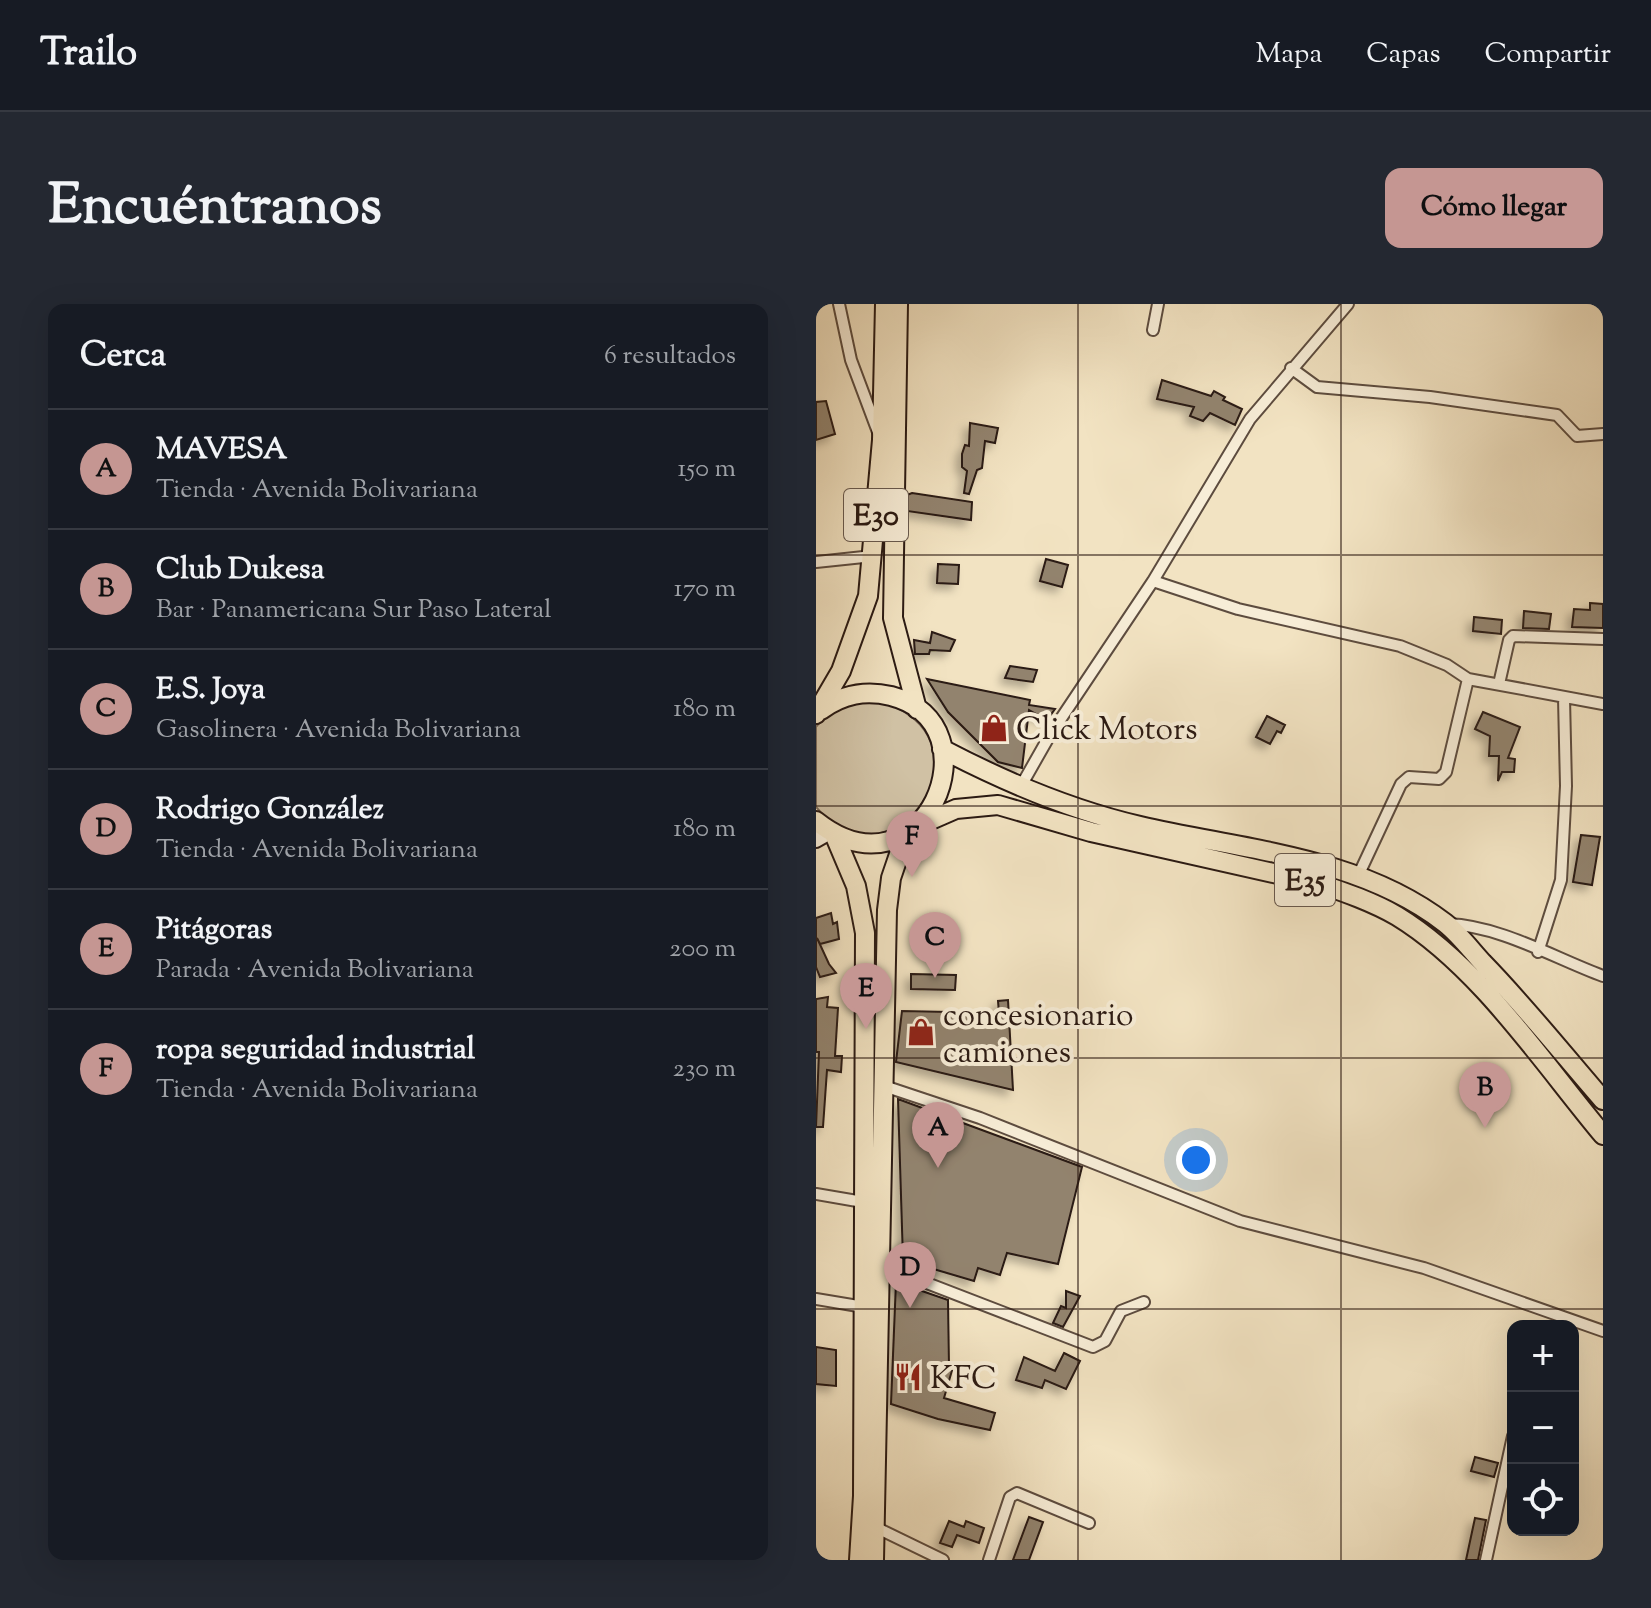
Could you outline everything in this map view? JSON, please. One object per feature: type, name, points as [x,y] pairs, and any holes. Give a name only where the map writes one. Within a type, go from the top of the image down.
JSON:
[{"type":"highway","name":"E30","points":[[816,714],[841,671],[863,617],[873,556],[882,440],[885,304]]},
{"type":"highway","name":"E30","points":[[898,304],[893,618],[917,709]]},
{"type":"highway","points":[[816,714],[834,701],[855,694],[877,693],[898,698],[917,709],[933,727],[942,749],[945,770],[941,791],[932,811],[912,830],[889,892],[874,1560]]},
{"type":"highway","name":"E35","points":[[942,749],[1021,786],[1138,826],[1316,863],[1358,876],[1400,895],[1446,924],[1503,983],[1603,1100]]},
{"type":"highway","name":"E35","points":[[824,832],[867,843],[912,830],[956,809],[998,805],[1091,832],[1318,883],[1348,894],[1395,915],[1460,965],[1603,1135]]},
{"type":"highway","name":"E35","points":[[824,832],[856,886],[865,933],[864,1307],[859,1560]]},
{"type":"street","points":[[839,304],[851,360],[882,440]]},
{"type":"street","points":[[1153,330],[1158,304]]},
{"type":"street","points":[[1021,786],[1050,735],[1153,581],[1250,419],[1348,304]]},
{"type":"street","points":[[1291,368],[1317,387],[1430,397],[1557,415],[1577,436],[1603,434]]},
{"type":"street","points":[[816,562],[873,556]]},
{"type":"street","points":[[1153,581],[1238,609],[1400,646],[1447,665],[1468,679],[1603,704]]},
{"type":"street","points":[[1499,684],[1513,636],[1603,639]]},
{"type":"street","points":[[1358,876],[1401,784],[1409,777],[1439,779],[1446,772],[1468,679]]},
{"type":"street","points":[[1538,952],[1561,880],[1566,786],[1564,698]]},
{"type":"street","points":[[1446,924],[1469,925],[1603,976]]},
{"type":"street","points":[[884,1086],[980,1118],[1240,1221],[1424,1268],[1603,1331]]},
{"type":"street","points":[[816,1194],[863,1202]]},
{"type":"street","points":[[880,1265],[1093,1347],[1105,1341],[1121,1311],[1144,1302]]},
{"type":"street","points":[[816,1299],[864,1307]]},
{"type":"street","points":[[1486,1560],[1507,1464]]},
{"type":"street","points":[[989,1560],[1010,1497],[1017,1493],[1089,1523]]},
{"type":"street","points":[[875,1527],[943,1560]]},
{"type":"shaded area","points":[[877,700],[914,719],[932,746],[934,775],[923,802],[902,823],[876,834],[846,830],[816,807],[816,727],[828,714],[843,706]]},
{"type":"building","points":[[1162,380],[1211,396],[1214,391],[1225,397],[1223,400],[1242,409],[1235,425],[1210,413],[1203,421],[1190,416],[1194,407],[1157,399]]},
{"type":"building","points":[[826,401],[835,434],[816,440],[816,402]]},
{"type":"building","points":[[970,423],[998,428],[995,443],[985,441],[982,468],[977,470],[969,494],[964,493],[967,471],[962,467],[962,454],[965,445],[969,446]]},
{"type":"building","points":[[912,493],[972,502],[971,520],[907,511],[907,495]]},
{"type":"building","points":[[1046,559],[1068,565],[1062,587],[1040,581]]},
{"type":"building","points":[[938,564],[959,565],[958,584],[937,583]]},
{"type":"building","points":[[1590,603],[1603,604],[1603,628],[1572,627],[1574,609],[1590,610]]},
{"type":"building","points":[[1524,611],[1551,614],[1549,629],[1523,628]]},
{"type":"building","points":[[1474,617],[1502,620],[1501,634],[1473,631]]},
{"type":"building","points":[[932,632],[955,640],[950,651],[930,650],[929,654],[915,654],[914,640],[930,643]]},
{"type":"building","points":[[1010,666],[1037,670],[1033,682],[1005,678]]},
{"type":"building","name":"Click Motors","points":[[927,679],[1030,700],[1029,705],[1055,709],[1047,720],[1029,710],[1022,768],[998,762],[948,712]]},
{"type":"building","points":[[1483,712],[1520,727],[1508,758],[1515,759],[1514,772],[1502,772],[1498,781],[1499,756],[1489,756],[1490,736],[1475,729]]},
{"type":"building","points":[[1267,716],[1285,725],[1281,733],[1277,731],[1270,744],[1256,737]]},
{"type":"building","points":[[1581,835],[1600,837],[1592,885],[1573,882]]},
{"type":"building","points":[[831,913],[833,924],[837,922],[839,939],[820,944],[817,938],[829,964],[836,973],[820,977],[816,967],[816,918]]},
{"type":"building","points":[[911,974],[956,975],[955,990],[911,989]]},
{"type":"building","points":[[828,997],[827,1007],[838,1008],[835,1056],[842,1056],[841,1072],[827,1070],[823,1127],[816,1127],[819,1052],[816,1052],[816,999]]},
{"type":"building","points":[[1008,1000],[1013,1090],[896,1062],[902,1011],[999,1013],[998,1001]]},
{"type":"building","points":[[898,1099],[1082,1167],[1058,1264],[1007,1253],[1000,1275],[978,1268],[974,1281],[903,1260]]},
{"type":"building","points":[[896,1282],[948,1300],[949,1366],[953,1367],[944,1398],[995,1413],[990,1430],[938,1419],[891,1404]]},
{"type":"building","points":[[1066,1291],[1080,1296],[1063,1327],[1053,1323],[1061,1306],[1066,1308]]},
{"type":"building","points":[[816,1347],[836,1350],[836,1386],[816,1384]]},
{"type":"building","points":[[1064,1353],[1080,1361],[1066,1389],[1045,1380],[1042,1388],[1016,1380],[1024,1357],[1055,1371]]},
{"type":"building","points":[[1475,1457],[1498,1463],[1494,1477],[1471,1471]]},
{"type":"building","points":[[1029,1517],[1043,1522],[1029,1560],[1013,1560]]},
{"type":"building","points":[[1475,1518],[1486,1520],[1478,1560],[1466,1560]]},
{"type":"building","points":[[949,1521],[964,1527],[966,1521],[984,1528],[979,1543],[957,1535],[952,1547],[940,1543]]},
{"type":"place","name":"Click Motors","points":[[994,728]]},
{"type":"place","name":"ropa seguridad industrial","points":[[912,877]]},
{"type":"place","name":"E.S. Joya","points":[[935,978]]},
{"type":"place","name":"Pitágoras","points":[[866,1029]]},
{"type":"place","name":"concesionario camiones","points":[[921,1032]]},
{"type":"place","name":"Club Dukesa","points":[[1485,1128]]},
{"type":"place","name":"MAVESA","points":[[938,1168]]},
{"type":"place","name":"Rodrigo González","points":[[910,1308]]},
{"type":"place","name":"KFC","points":[[908,1377]]}]
